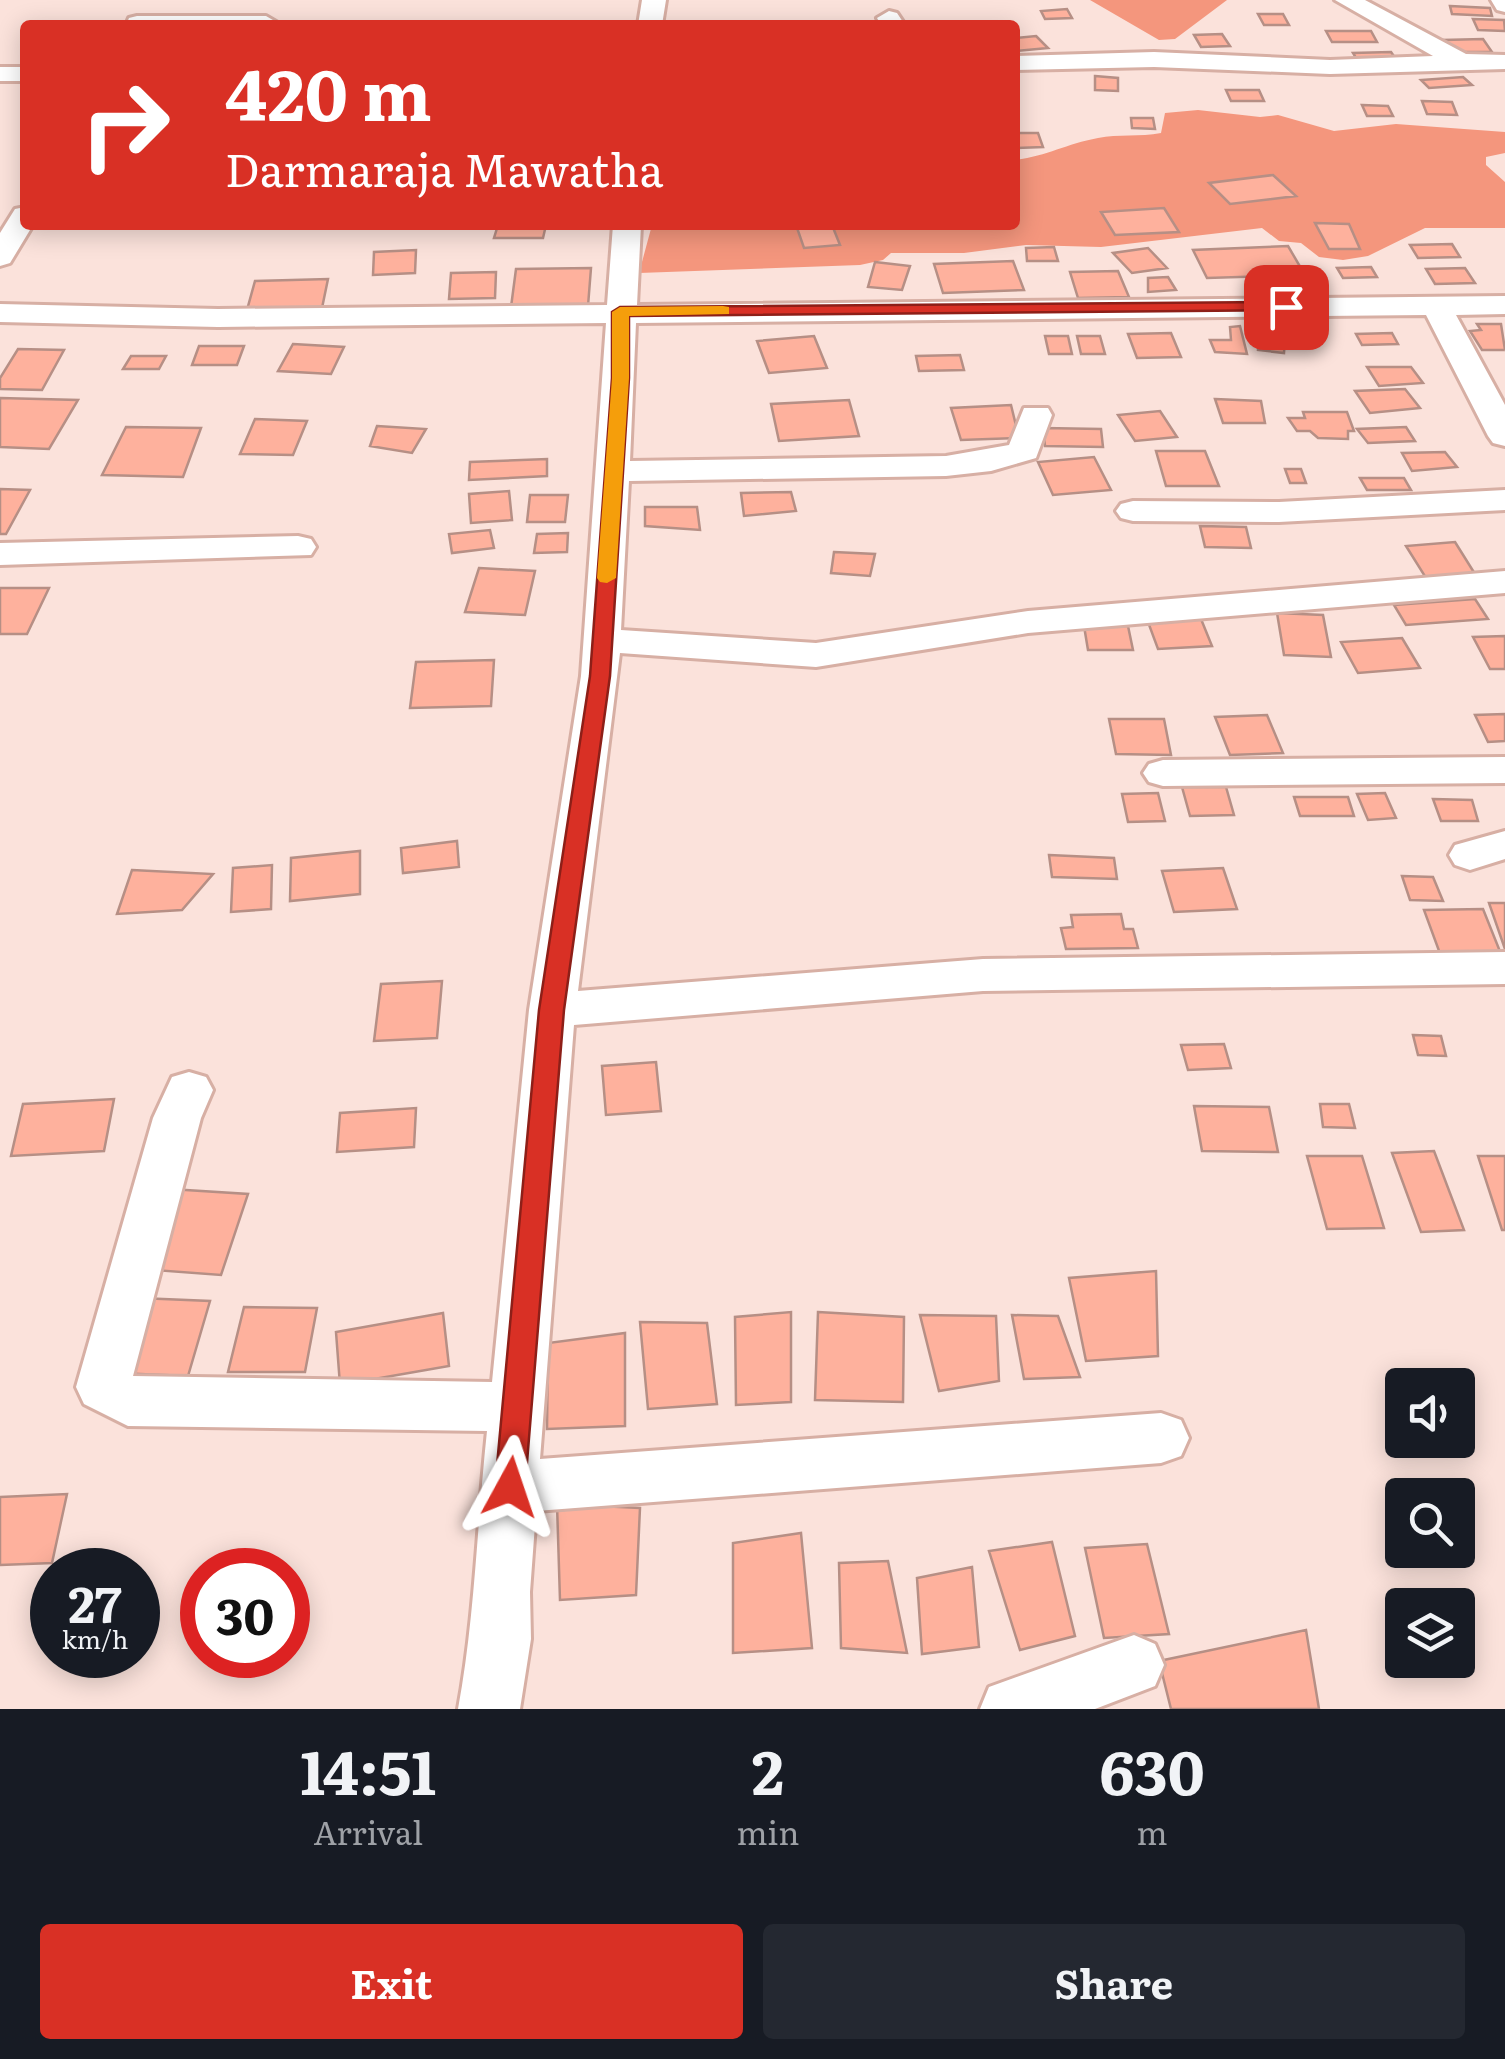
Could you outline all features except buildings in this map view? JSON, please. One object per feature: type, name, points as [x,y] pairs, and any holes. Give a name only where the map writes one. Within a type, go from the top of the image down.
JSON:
[{"type":"street","points":[[1348,0],[1461,61]]},
{"type":"street","points":[[1020,63],[1198,61],[1229,66],[1394,68],[1461,61],[1505,62]]},
{"type":"street","points":[[0,257],[20,223]]},
{"type":"street","points":[[490,1709],[501,1639],[500,1592],[552,1010],[602,640],[628,230]]},
{"type":"street","points":[[0,314],[218,318],[1505,305]]},
{"type":"street","points":[[1436,306],[1505,436]]},
{"type":"street","points":[[614,471],[992,462],[1024,450],[1036,415]]},
{"type":"street","points":[[1133,511],[1279,512],[1505,500]]},
{"type":"street","points":[[0,554],[298,547]]},
{"type":"street","points":[[602,640],[816,655],[1028,622],[1505,582]]},
{"type":"street","points":[[1163,773],[1505,770]]},
{"type":"street","points":[[552,1010],[983,975],[1505,968]]},
{"type":"street","points":[[188,1090],[103,1387],[128,1402],[516,1407]]},
{"type":"street","points":[[510,1487],[1161,1438]]},
{"type":"street","points":[[1011,1709],[1134,1666]]},
{"type":"shaded area","points":[[1090,0],[1227,0],[1175,39],[1159,40]]},
{"type":"shaded area","points":[[1198,110],[1260,117],[1278,115],[1334,131],[1396,124],[1505,132],[1505,153],[1486,157],[1486,165],[1505,182],[1505,228],[1425,228],[1368,256],[1343,260],[1319,257],[1301,243],[1279,241],[1262,228],[1101,247],[1026,245],[964,253],[891,253],[883,260],[860,265],[639,273],[651,230],[1020,230],[1020,159],[1098,138],[1161,133],[1165,113]]},
{"type":"slow traffic","points":[[607,578],[621,378],[620,312],[723,311]]},
{"type":"route","points":[[510,1487],[552,1010],[600,676],[621,378],[620,312],[1286,307]]}]
